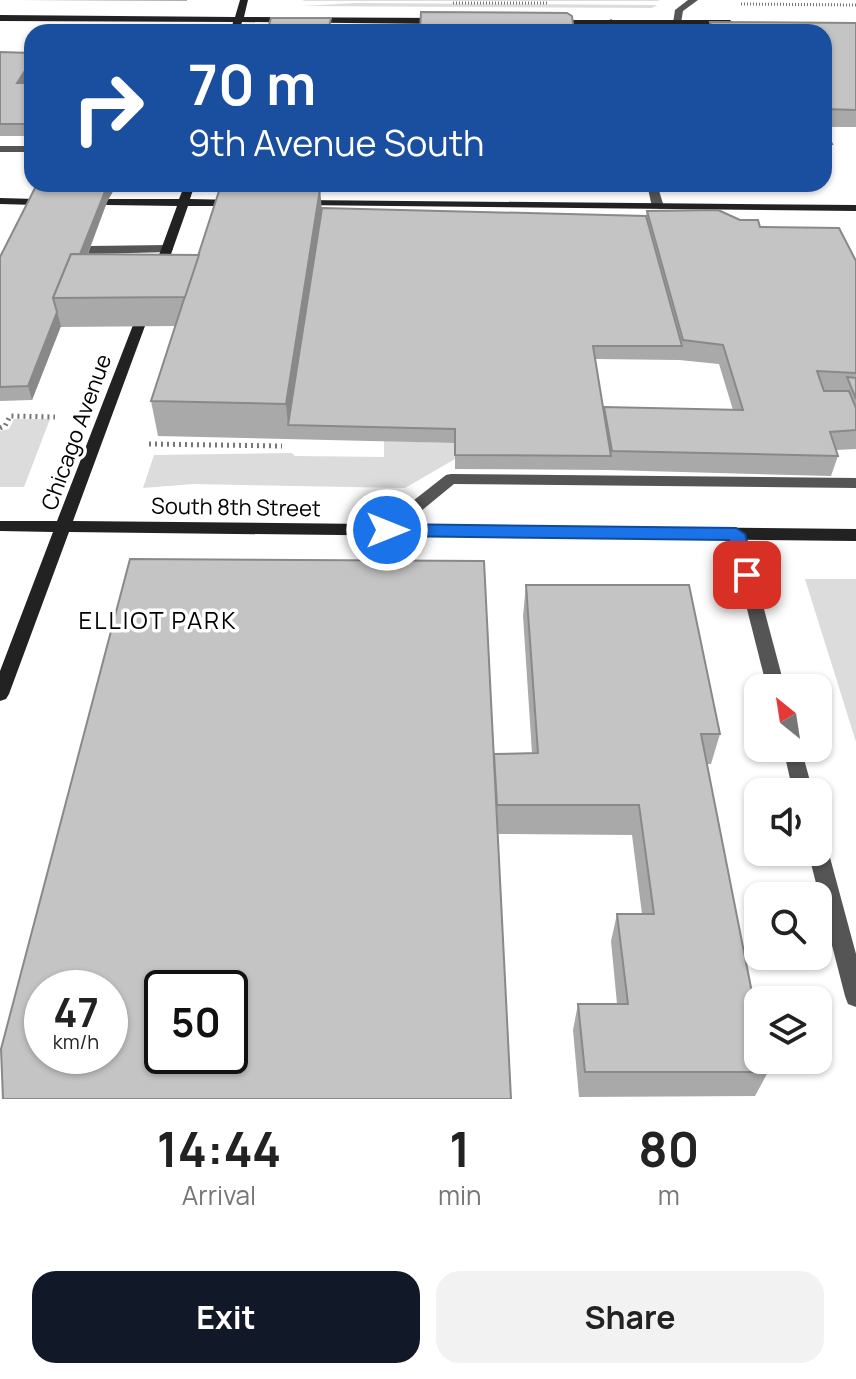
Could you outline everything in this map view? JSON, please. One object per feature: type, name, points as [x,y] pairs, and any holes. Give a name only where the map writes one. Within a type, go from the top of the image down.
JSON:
[{"type":"main road","points":[[238,24],[244,0]]},
{"type":"main road","points":[[0,18],[455,21]]},
{"type":"main road","points":[[548,22],[574,24]]},
{"type":"main road","points":[[724,24],[736,23]]},
{"type":"main road","name":"Chicago Avenue","points":[[0,694],[187,192]]},
{"type":"main road","points":[[0,201],[36,202]]},
{"type":"main road","points":[[107,202],[248,203]]},
{"type":"main road","points":[[295,203],[856,208]]},
{"type":"main road","name":"South 8th Street","points":[[0,526],[856,535]]},
{"type":"street","points":[[678,24],[679,10],[691,2]]},
{"type":"street","points":[[0,149],[24,149]]},
{"type":"street","points":[[654,192],[658,207]]},
{"type":"street","points":[[90,250],[167,249]]},
{"type":"street","points":[[387,530],[451,479],[856,483]]},
{"type":"street","points":[[736,534],[772,674]]},
{"type":"street","points":[[822,866],[855,992]]},
{"type":"path","points":[[691,2],[856,5]]},
{"type":"path","points":[[450,3],[561,3]]},
{"type":"path","points":[[0,428],[5,426],[10,416],[55,417]]},
{"type":"path","points":[[149,444],[282,446]]},
{"type":"shaded area","points":[[657,0],[661,1],[302,1]]},
{"type":"shaded area","points":[[355,3],[657,5],[652,8],[302,6]]},
{"type":"shaded area","points":[[14,419],[50,419],[24,487],[0,487],[0,431],[9,429]]},
{"type":"shaded area","points":[[384,441],[455,443],[455,459],[405,488],[193,484],[143,488],[154,455],[292,453],[295,456],[384,457]]},
{"type":"shaded area","points":[[805,579],[856,579],[856,742]]},
{"type":"building","points":[[421,12],[567,13],[572,16],[573,24],[420,24]]},
{"type":"building","points":[[271,18],[331,18],[330,24],[269,24]]},
{"type":"building","points":[[856,23],[856,110],[832,109],[832,24],[711,24]]},
{"type":"building","points":[[0,52],[24,53],[24,72],[17,83],[24,83],[24,124],[0,124]]},
{"type":"building","points":[[33,192],[105,192],[80,254],[71,254],[53,298],[57,312],[28,386],[0,387],[0,257]]},
{"type":"building","points":[[219,192],[320,192],[286,404],[151,401]]},
{"type":"building","points":[[322,208],[646,216],[682,346],[593,346],[611,456],[455,455],[455,429],[288,425]]},
{"type":"building","points":[[718,210],[740,220],[758,220],[760,227],[839,228],[856,261],[856,373],[817,371],[824,391],[849,391],[856,408],[856,430],[830,432],[838,456],[612,451],[604,407],[743,410],[723,345],[683,340],[647,211]]},
{"type":"building","points":[[71,254],[199,255],[185,297],[53,298]]},
{"type":"building","points":[[847,377],[856,378],[856,399]]},
{"type":"building","points":[[130,559],[484,561],[511,1099],[3,1099],[1,1049]]},
{"type":"building","points":[[526,585],[689,585],[720,734],[701,734],[744,952],[744,970],[748,970],[751,986],[744,986],[744,1072],[585,1072],[578,1004],[628,1004],[617,914],[654,914],[639,805],[497,805],[494,754],[538,753]]},
{"type":"district","name":"ELLIOT PARK","points":[[158,619]]},
{"type":"route","points":[[387,530],[736,534],[747,575]]}]
